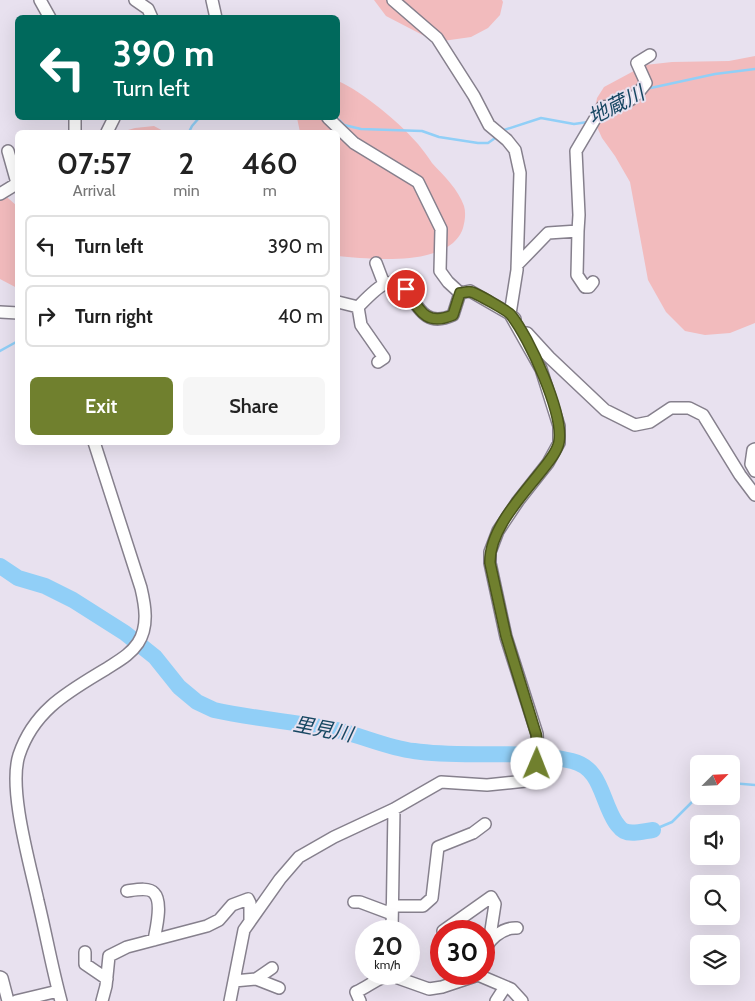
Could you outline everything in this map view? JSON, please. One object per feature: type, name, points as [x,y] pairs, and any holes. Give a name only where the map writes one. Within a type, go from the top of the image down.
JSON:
[{"type":"street","points":[[40,0],[48,15]]},
{"type":"street","points":[[212,0],[215,15]]},
{"type":"street","points":[[230,1001],[244,930],[298,857],[334,837],[394,809],[441,782],[487,785],[511,784],[526,781],[537,764],[538,747],[536,734],[506,636],[490,563],[490,552],[498,531],[518,501],[548,463],[559,443],[559,426],[552,398],[537,360],[510,314],[517,265],[520,173],[515,150],[508,140],[489,125],[474,96],[436,38],[393,0]]},
{"type":"street","points":[[139,1],[148,9],[151,15]]},
{"type":"street","points":[[593,282],[589,287],[584,286],[577,275],[579,215],[576,150],[602,107],[625,104],[637,95],[646,82],[637,63],[650,55]]},
{"type":"street","points":[[330,120],[354,143],[418,182],[441,229],[440,270],[448,282],[460,293]]},
{"type":"street","points":[[8,151],[15,176]]},
{"type":"street","points":[[0,194],[15,184]]},
{"type":"street","points":[[517,265],[548,233],[578,231]]},
{"type":"street","points":[[376,263],[384,284]]},
{"type":"street","points":[[358,307],[384,284],[396,284],[406,289],[422,314],[432,319],[443,319],[453,315],[460,293]]},
{"type":"street","points":[[460,293],[470,291],[510,314],[549,357],[605,410],[635,425],[650,422],[671,408],[689,408],[702,415],[755,495]]},
{"type":"street","points":[[340,302],[358,307]]},
{"type":"street","points":[[358,307],[361,326],[384,358],[378,362]]},
{"type":"street","points":[[0,312],[15,313]]},
{"type":"street","points":[[16,1001],[59,996],[21,822],[16,786],[18,756],[28,732],[43,712],[66,692],[130,654],[139,642],[144,626],[146,610],[141,588],[95,445]]},
{"type":"street","points":[[755,449],[752,450],[751,464],[755,472]]},
{"type":"street","points":[[392,920],[394,809]]},
{"type":"street","points":[[354,902],[392,910],[423,906],[432,898],[438,847],[473,833],[479,823]]},
{"type":"street","points":[[127,891],[140,890],[156,894],[159,910],[154,940]]},
{"type":"street","points":[[459,920],[491,897],[495,904],[493,920]]},
{"type":"street","points":[[102,1001],[107,979],[109,956],[127,947],[207,926],[219,920],[232,905],[248,899],[250,903],[250,920]]},
{"type":"street","points":[[495,937],[504,929],[517,928]]},
{"type":"street","points":[[84,952],[84,964],[107,979]]},
{"type":"street","points":[[256,979],[272,968]]},
{"type":"street","points":[[0,976],[8,1001]]},
{"type":"street","points":[[234,981],[256,979],[279,988]]},
{"type":"street","points":[[495,982],[511,989],[522,1001]]},
{"type":"street","points":[[360,1001],[356,992],[371,985]]},
{"type":"street","points":[[418,985],[429,989],[447,985]]},
{"type":"street","points":[[496,1001],[505,987]]},
{"type":"shaded area","points":[[374,0],[502,0],[503,2],[500,15],[488,28],[471,37],[436,42],[386,16]]},
{"type":"shaded area","points":[[755,56],[755,323],[730,333],[705,335],[685,331],[666,312],[648,280],[630,182],[602,138],[593,118],[597,98],[604,87],[645,65],[672,62],[729,61]]},
{"type":"shaded area","points":[[340,82],[370,100],[418,144],[458,194],[465,209],[465,217],[463,228],[455,241],[442,250],[408,258],[369,259],[340,256],[340,130],[300,130],[297,120],[340,120]]},
{"type":"shaded area","points":[[154,126],[161,130],[128,130]]},
{"type":"shaded area","points":[[0,191],[15,204],[15,287],[0,279]]},
{"type":"waterway","name":"地蔵川","points":[[646,89],[715,74],[755,69]]},
{"type":"waterway","name":"地蔵川","points":[[602,115],[613,110]]},
{"type":"waterway","name":"地蔵川","points":[[502,133],[504,130],[541,118],[574,124],[588,122]]},
{"type":"waterway","name":"地蔵川","points":[[190,130],[197,120]]},
{"type":"waterway","name":"地蔵川","points":[[339,120],[344,125],[361,129],[422,131],[439,137],[478,143],[488,143],[498,136]]},
{"type":"waterway","name":"地蔵川","points":[[0,351],[15,343]]},
{"type":"waterway","name":"里見川","points":[[0,566],[18,578],[45,586],[73,600],[125,633],[155,657],[179,687],[197,702],[214,710],[337,730],[414,751],[453,754],[532,755],[572,761],[582,765],[595,778],[611,814],[621,829],[631,833],[653,830]]},
{"type":"waterway","points":[[740,784],[755,785]]},
{"type":"waterway","points":[[653,830],[672,822],[690,804]]},
{"type":"route","points":[[406,289],[422,314],[432,319],[443,319],[453,315],[460,293],[470,291],[510,314],[537,360],[552,398],[559,426],[559,443],[548,463],[518,501],[498,531],[490,552],[490,563],[506,636],[536,734],[538,747],[537,764]]}]
